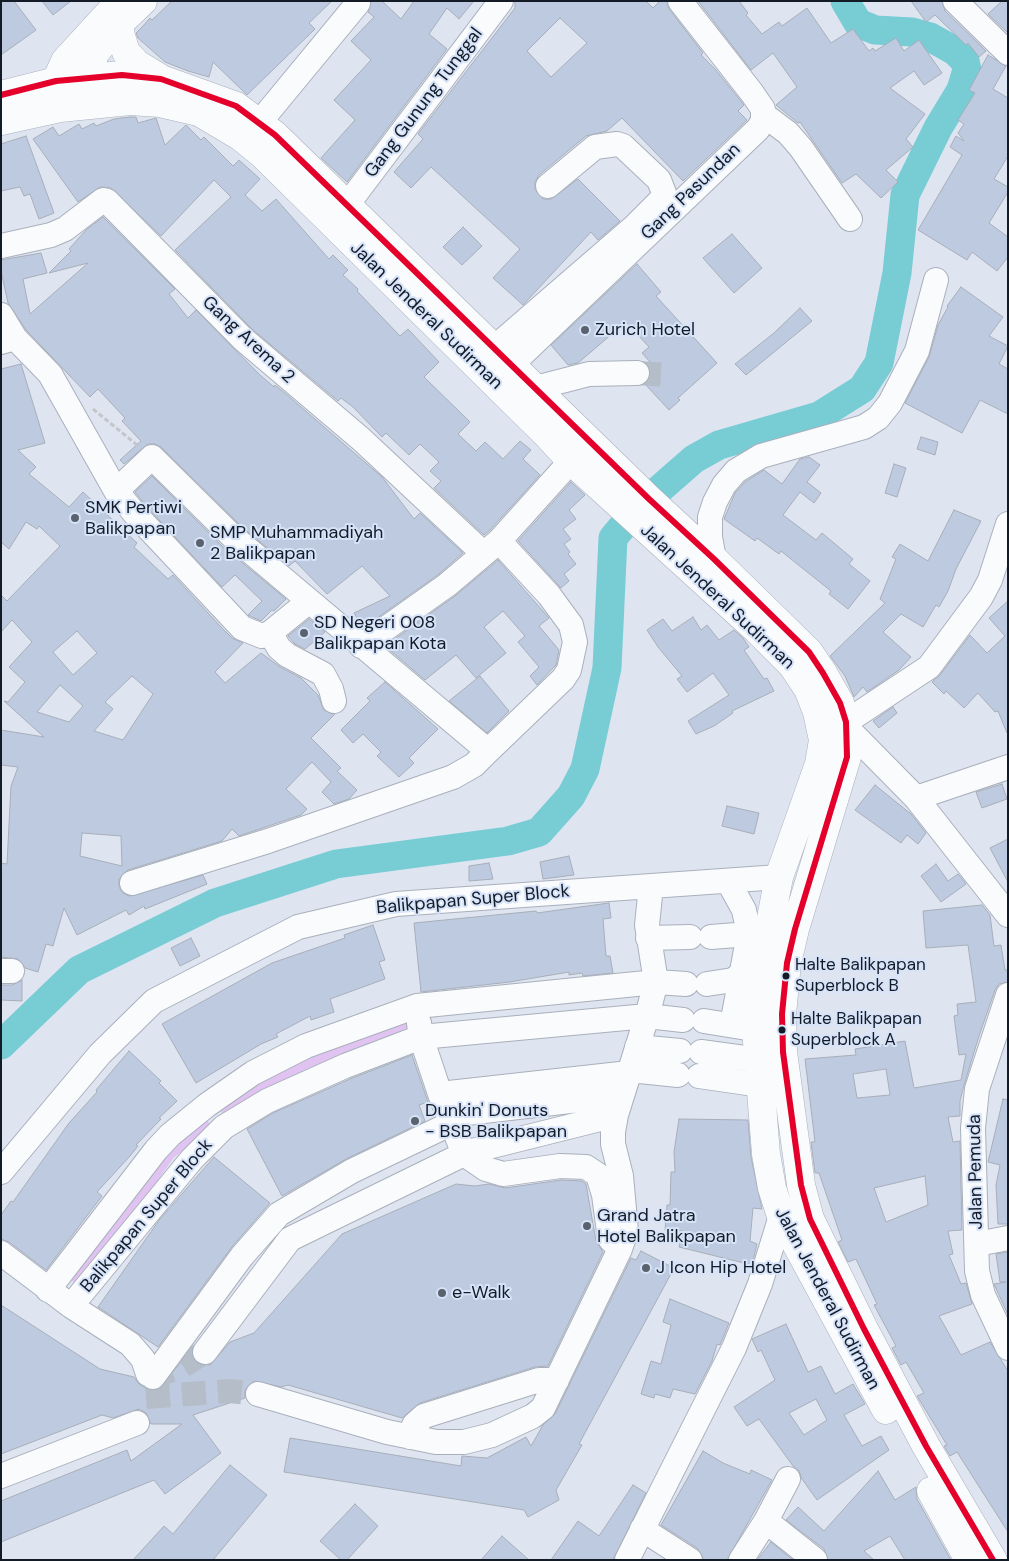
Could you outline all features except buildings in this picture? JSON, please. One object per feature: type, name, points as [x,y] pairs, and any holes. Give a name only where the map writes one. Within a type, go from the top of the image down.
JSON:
[{"type":"main road","points":[[60,108],[56,81],[65,61],[74,48],[120,12],[143,1]]},
{"type":"main road","points":[[92,105],[88,77],[95,52],[120,12]]},
{"type":"main road","points":[[120,12],[120,33],[126,52],[137,64],[161,79]]},
{"type":"main road","name":"Jalan Jenderal Sudirman","points":[[1,95],[56,81],[122,75],[161,79],[236,106],[275,135],[535,388],[608,477],[676,540],[792,664],[808,689],[817,712],[823,740],[819,764],[780,877],[750,977],[744,1027],[760,1072],[766,1154],[772,1188],[781,1216],[969,1560]]},
{"type":"main road","name":"Jalan Jenderal Sudirman","points":[[1,121],[60,108],[130,101],[184,107],[206,116],[241,137],[262,154],[547,434],[571,461],[608,477]]},
{"type":"main road","name":"Jalan Jenderal Sudirman","points":[[676,540],[714,559],[809,652],[840,703],[847,726],[847,757],[795,929],[787,962],[782,1014],[783,1052],[801,1185],[810,1219],[864,1329],[926,1446],[993,1560]]},
{"type":"street","name":"Gang Gunung Tunggal","points":[[347,205],[501,1]]},
{"type":"street","points":[[680,1],[752,93],[763,109],[764,115],[788,133],[800,148],[850,220]]},
{"type":"street","points":[[259,123],[358,3]]},
{"type":"street","points":[[962,4],[1008,53]]},
{"type":"street","name":"Gang Pasundan","points":[[503,357],[758,129],[764,115]]},
{"type":"street","points":[[503,357],[661,200],[664,193],[659,180],[623,146],[617,144],[595,147],[548,186]]},
{"type":"street","name":"Gang Arema 2","points":[[1,246],[51,235],[65,229],[103,200],[108,201],[243,340],[491,547]]},
{"type":"street","points":[[714,559],[710,537],[710,517],[724,485],[736,471],[761,456],[864,427],[878,418],[916,351],[936,280]]},
{"type":"street","points":[[1,315],[8,340],[50,374],[116,491],[136,515],[242,628],[262,636],[270,633],[308,602]]},
{"type":"street","points":[[535,388],[589,374],[637,373]]},
{"type":"street","points":[[116,491],[152,457],[232,536],[308,602],[488,751]]},
{"type":"street","points":[[361,646],[447,584],[491,547],[571,461]]},
{"type":"street","points":[[1008,524],[990,580],[981,597],[929,667],[847,726],[916,798],[1008,915]]},
{"type":"street","points":[[132,883],[268,841],[453,777],[474,765],[563,679],[569,670],[575,642],[571,626],[549,595],[491,547]]},
{"type":"street","points":[[270,633],[279,648],[287,655],[327,678],[334,702]]},
{"type":"street","points":[[916,798],[1008,767]]},
{"type":"street","name":"Balikpapan Super Block","points":[[1,1172],[100,1054],[138,1024],[154,1001],[298,927],[397,913],[651,886],[780,877]]},
{"type":"street","points":[[728,881],[744,910],[749,934],[745,964],[750,977]]},
{"type":"street","points":[[258,1394],[387,1432],[436,1442],[464,1442],[492,1435],[533,1416],[543,1408],[620,1250],[627,1224],[621,1176],[614,1144],[624,1088],[656,982],[648,938],[647,914],[651,886]]},
{"type":"street","points":[[648,938],[749,934]]},
{"type":"street","name":"Balikpapan Super Block","points":[[48,1290],[156,1150],[204,1101],[306,1046],[415,998],[656,982],[696,984],[750,977]]},
{"type":"street","name":"Jalan Pemuda","points":[[1008,995],[978,1089],[973,1128],[977,1271],[983,1295],[1008,1348]]},
{"type":"street","points":[[415,998],[421,1037],[464,1154],[486,1169],[503,1174],[560,1166],[586,1167],[598,1175],[604,1195],[610,1239],[620,1250]]},
{"type":"street","name":"Balikpapan Super Block","points":[[71,1306],[192,1159],[225,1130],[246,1112],[345,1066],[421,1037],[647,1016],[744,1027]]},
{"type":"street","points":[[637,1047],[691,1052],[760,1072]]},
{"type":"street","points":[[447,1111],[624,1088],[689,1075],[760,1072]]},
{"type":"street","points":[[205,1352],[290,1238],[464,1154],[624,1088]]},
{"type":"street","name":"Balikpapan Super Block","points":[[204,1101],[225,1130]]},
{"type":"street","name":"Balikpapan Super Block","points":[[1,1253],[48,1290],[130,1344],[153,1373],[278,1212],[352,1171],[447,1111]]},
{"type":"street","points":[[278,1212],[290,1238]]},
{"type":"street","points":[[627,1560],[734,1348],[760,1284],[781,1216]]},
{"type":"street","points":[[977,1244],[1008,1238]]},
{"type":"street","points":[[410,1437],[414,1426],[424,1416],[538,1380],[557,1380]]},
{"type":"street","points":[[1,1476],[137,1424]]},
{"type":"street","points":[[742,1560],[766,1521],[788,1479]]},
{"type":"street","points":[[766,1521],[815,1560]]},
{"type":"street","points":[[642,1529],[690,1560]]},
{"type":"path","points":[[87,404],[152,457]]},
{"type":"shaded area","points":[[402,1012],[409,1027],[225,1119],[217,1104]]},
{"type":"shaded area","points":[[201,1113],[216,1131],[174,1157],[84,1287],[68,1279]]},
{"type":"waterway","points":[[1,1045],[79,970],[215,903],[336,864],[508,841],[539,832],[571,796],[585,769],[607,668],[613,538],[638,508],[694,459],[719,445],[819,416],[862,389],[879,363],[897,273],[905,195],[938,128],[961,90],[967,70],[965,61],[955,51],[930,37],[912,32],[875,30],[858,23],[845,1]]},
{"type":"tunnel","points":[[637,373],[669,375]]},
{"type":"tunnel","points":[[149,1378],[181,1367],[205,1352]]},
{"type":"tunnel","points":[[146,1397],[230,1391],[258,1394]]},
{"type":"transit line","points":[[1,95],[56,81],[122,75],[161,79],[236,106],[275,135],[809,652],[840,703],[846,722],[847,757],[795,929],[787,963],[782,1014],[783,1052],[801,1185],[810,1219],[864,1329],[926,1446],[993,1560]]},
{"type":"place","name":"Zurich Hotel","points":[[585,330]]},
{"type":"place","name":"SMK Pertiwi Balikpapan","points":[[75,518]]},
{"type":"place","name":"SMP Muhammadiyah 2 Balikpapan","points":[[200,543]]},
{"type":"place","name":"SD Negeri 008 Balikpapan Kota","points":[[304,633]]},
{"type":"place","name":"Halte Balikpapan Superblock B","points":[[786,976]]},
{"type":"place","name":"Halte Balikpapan Superblock A","points":[[782,1030]]},
{"type":"place","name":"Dunkin' Donuts - BSB Balikpapan","points":[[415,1121]]},
{"type":"place","name":"Grand Jatra Hotel Balikpapan","points":[[587,1226]]},
{"type":"place","name":"J Icon Hip Hotel","points":[[646,1268]]},
{"type":"place","name":"e-Walk","points":[[442,1293]]}]
